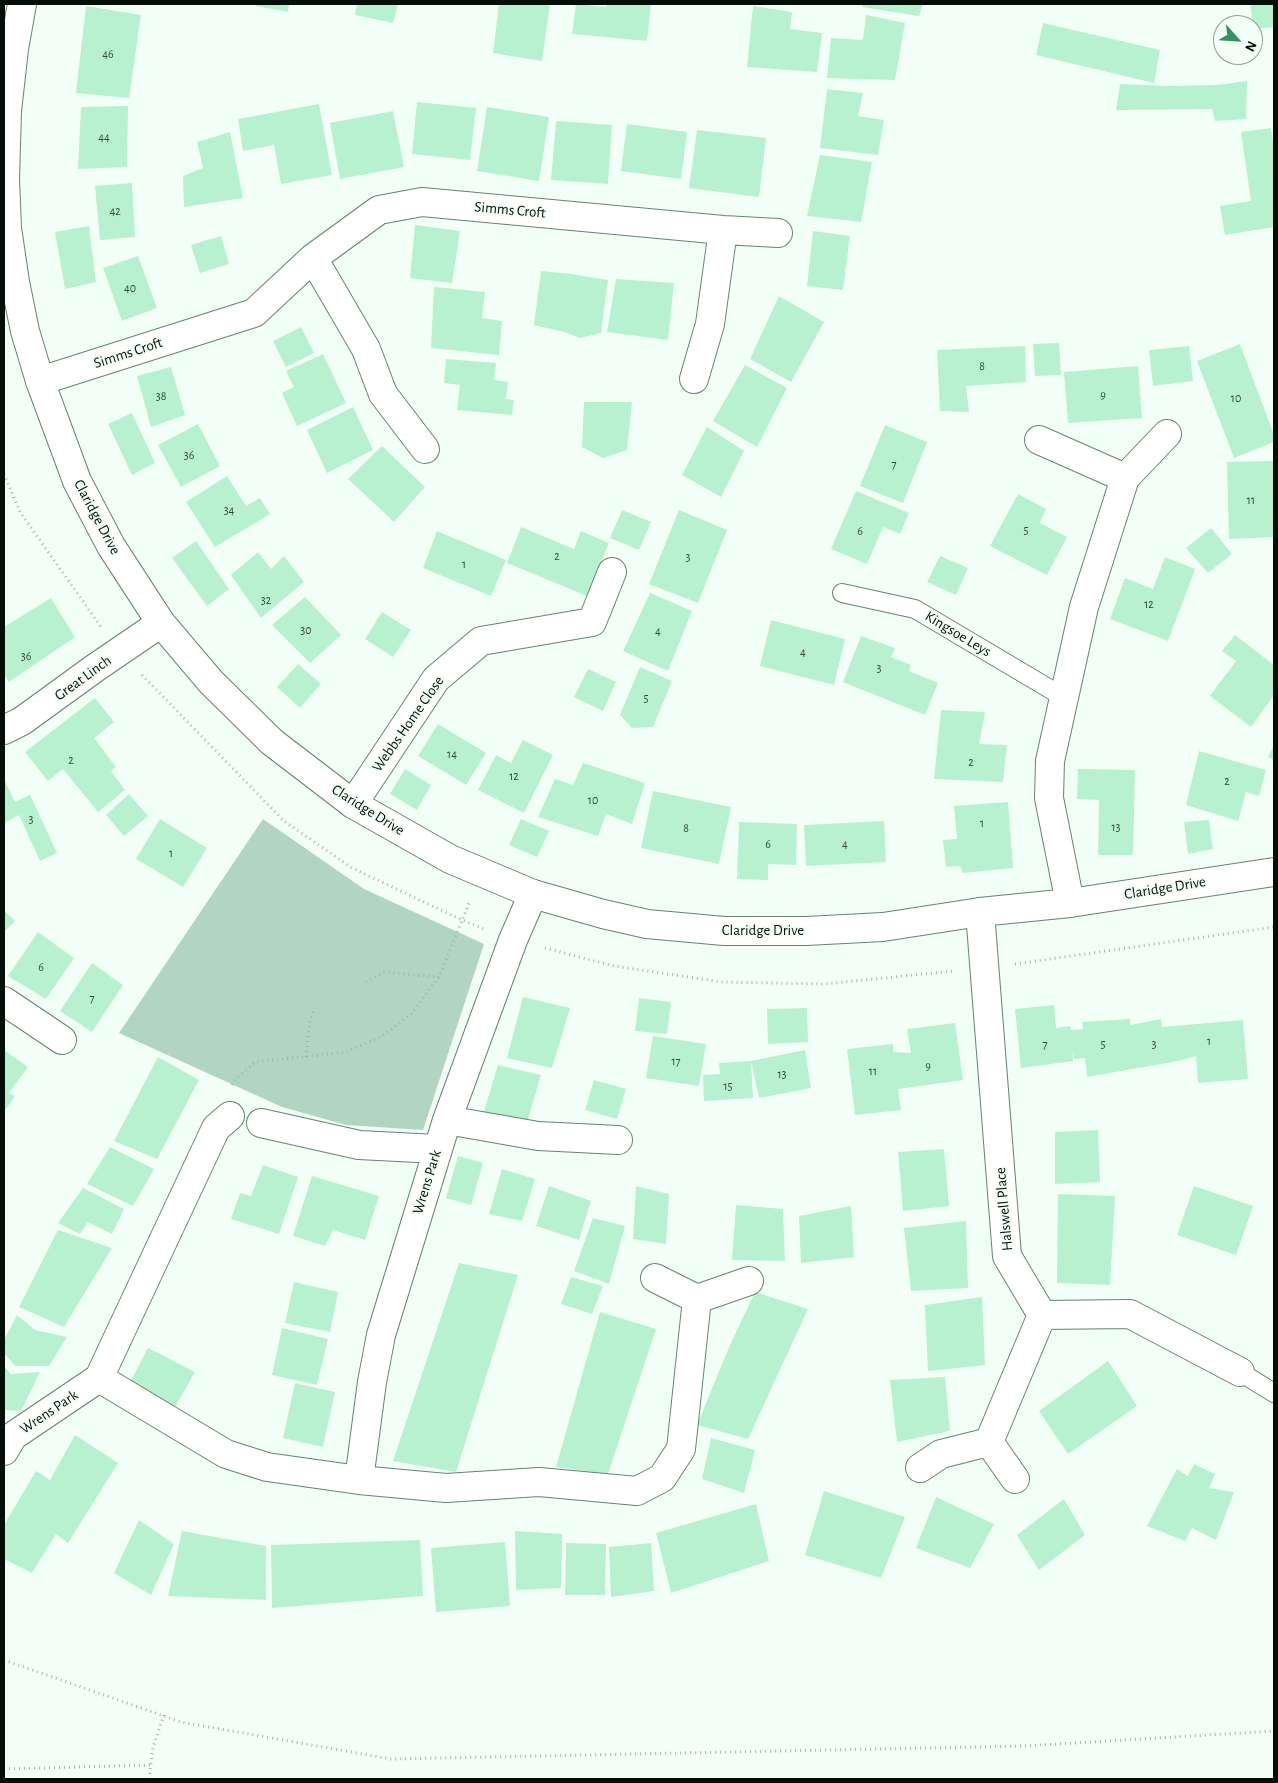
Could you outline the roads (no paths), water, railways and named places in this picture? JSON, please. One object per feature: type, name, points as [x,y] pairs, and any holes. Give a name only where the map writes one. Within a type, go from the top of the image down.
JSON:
[{"type":"street","name":"Claridge Drive","points":[[22,4],[14,49],[7,111],[4,179],[7,228],[15,282],[25,330],[40,381],[77,481],[111,546],[161,623],[211,682],[272,742],[353,804],[450,858],[533,894],[603,914],[647,924],[724,931],[806,931],[883,927],[1274,872]]},
{"type":"street","name":"Simms Croft","points":[[40,381],[254,313],[313,258],[379,210],[422,202],[723,230],[778,233]]},
{"type":"street","points":[[694,379],[710,324],[723,230]]},
{"type":"street","points":[[313,258],[366,349],[383,394],[425,449]]},
{"type":"street","points":[[1070,902],[1049,798],[1050,761],[1084,607],[1124,478],[1167,434]]},
{"type":"street","points":[[1039,440],[1124,478]]},
{"type":"street","name":"Webbs Home Close","points":[[353,804],[436,679],[481,641],[592,622],[612,572]]},
{"type":"street","name":"Great Linch","points":[[4,730],[22,721],[161,623]]},
{"type":"street","name":"Wrens Park","points":[[359,1480],[372,1382],[382,1335],[437,1149],[513,940],[533,894]]},
{"type":"street","name":"Halswell Place","points":[[980,912],[1007,1256],[1042,1315]]},
{"type":"street","points":[[4,1001],[62,1040]]},
{"type":"street","points":[[447,1120],[538,1136],[618,1140]]},
{"type":"street","points":[[223,1122],[99,1378],[226,1454],[267,1467],[359,1480],[446,1488],[539,1482],[637,1491],[662,1478],[680,1449],[697,1299]]},
{"type":"street","points":[[261,1123],[359,1145],[437,1149]]},
{"type":"street","points":[[655,1278],[697,1299],[749,1281]]},
{"type":"street","points":[[989,1442],[1042,1315],[1130,1314],[1240,1372]]},
{"type":"street","name":"Wrens Park","points":[[4,1450],[13,1436],[99,1378]]},
{"type":"street","points":[[920,1468],[941,1454],[989,1442]]},
{"type":"street","points":[[989,1442],[1016,1479]]},
{"type":"lane","name":"Kingsoe Leys","points":[[842,593],[915,609],[1065,698]]},
{"type":"lane","points":[[1240,1372],[1274,1392]]}]
